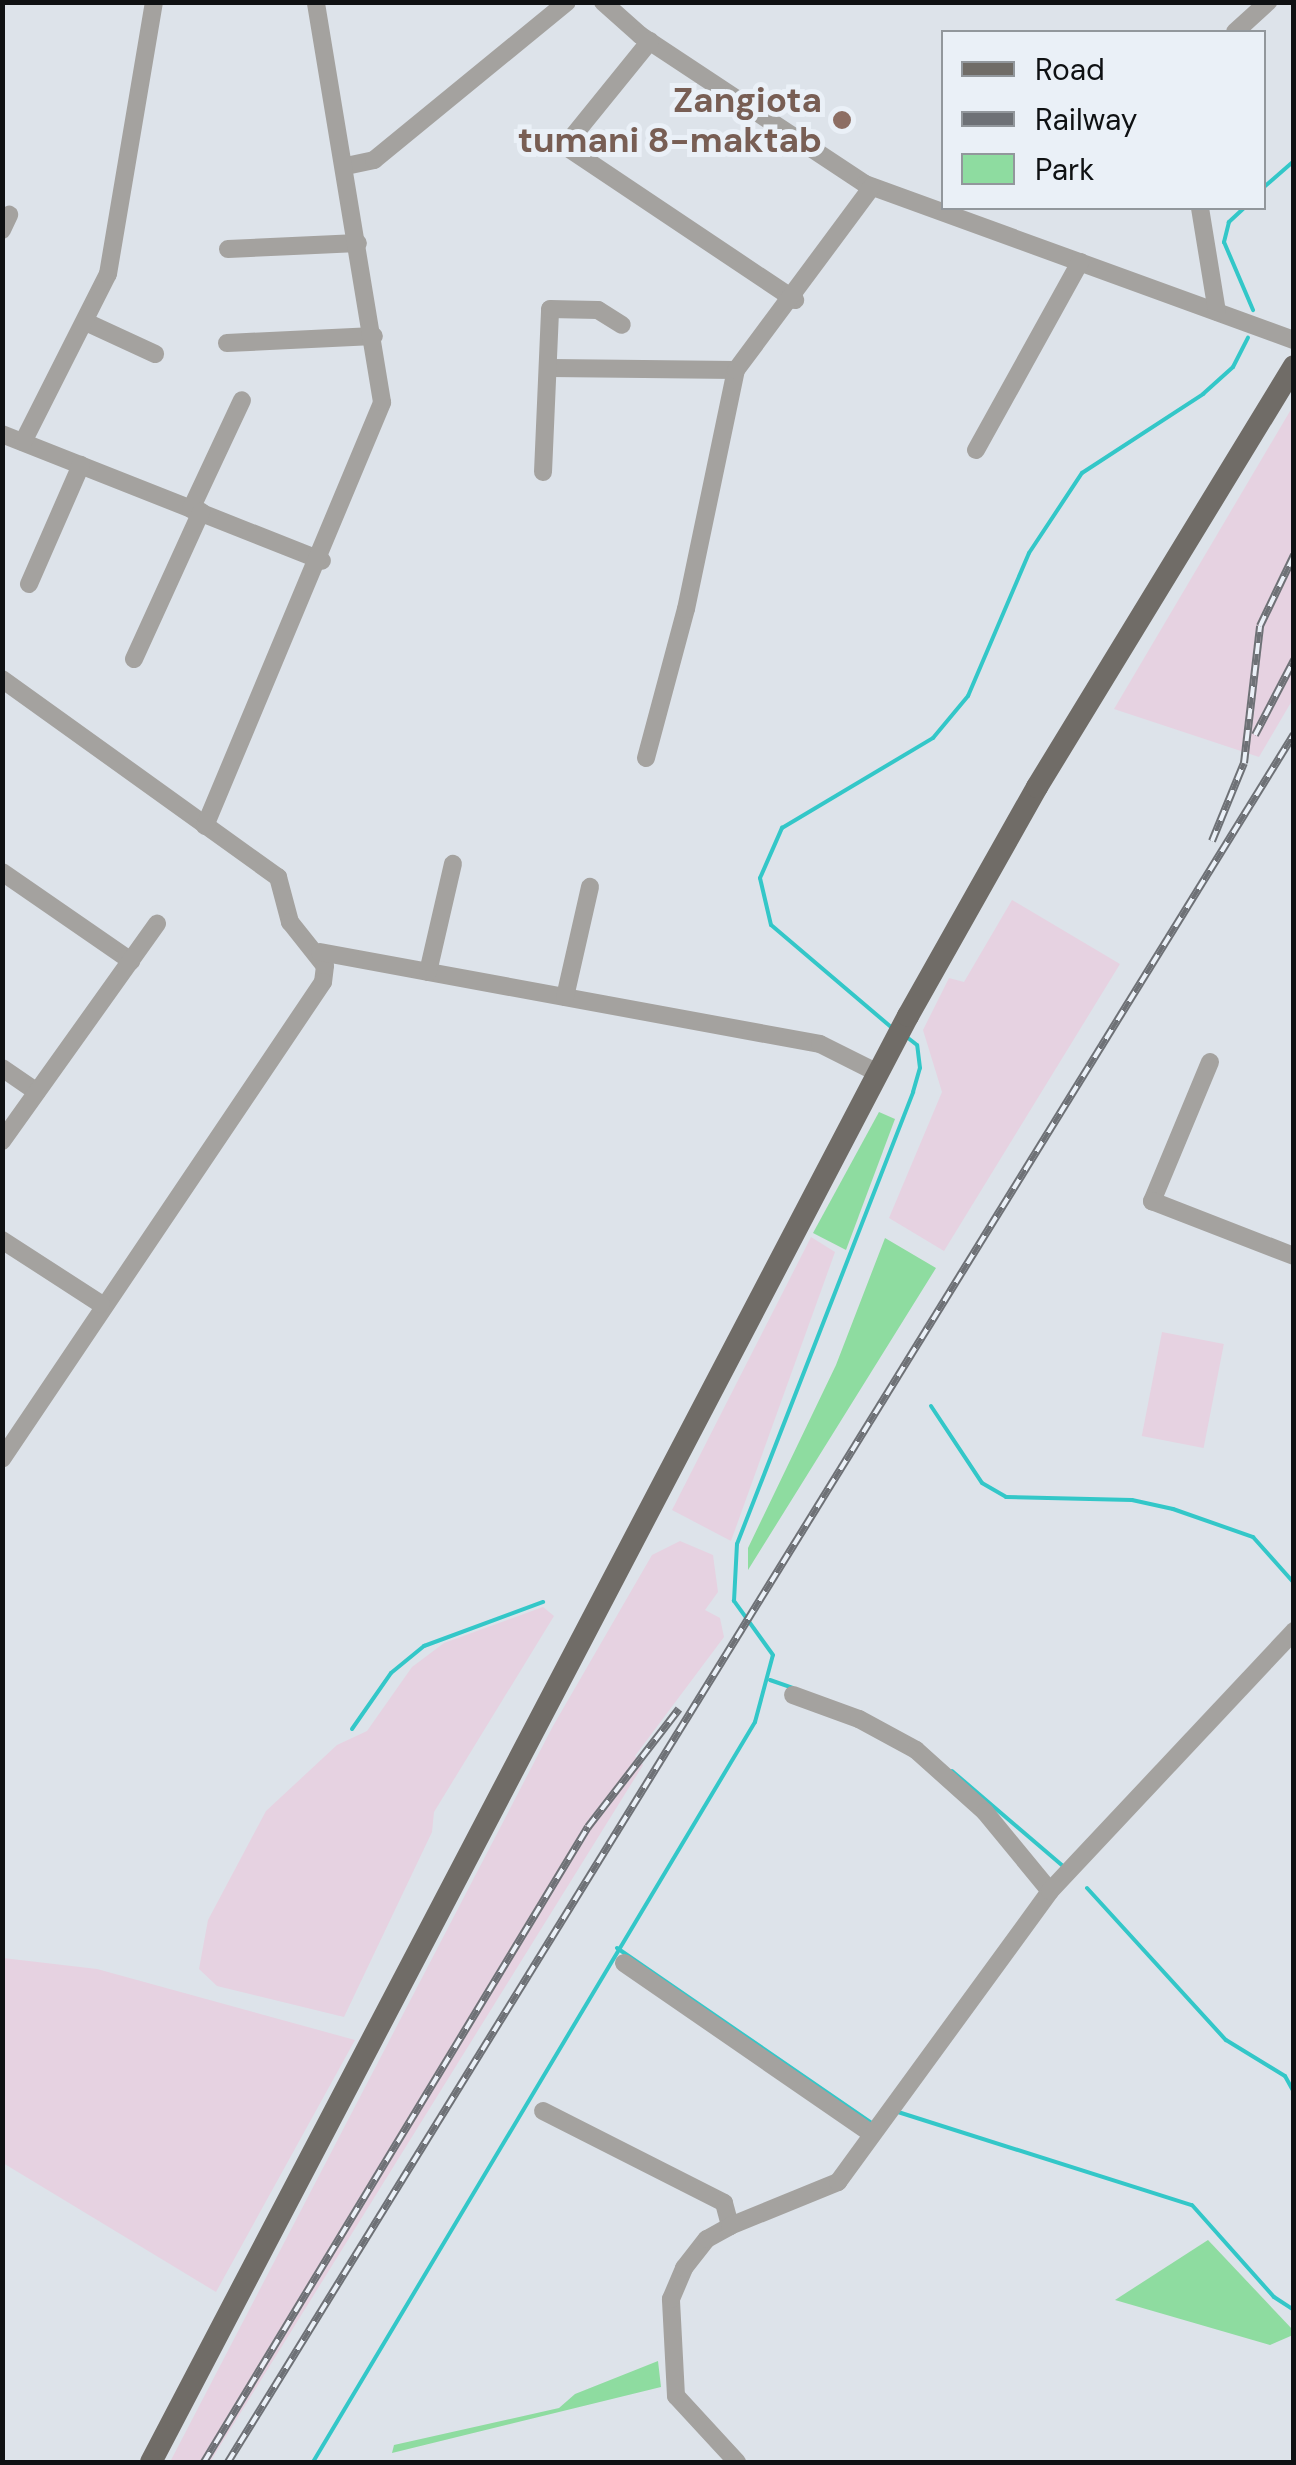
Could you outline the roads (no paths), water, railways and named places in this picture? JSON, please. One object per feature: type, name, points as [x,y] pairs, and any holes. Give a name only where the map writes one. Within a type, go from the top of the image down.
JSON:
[{"type":"main road","points":[[151,2462],[653,1514],[908,1016],[1037,786],[1294,366]]},
{"type":"street","points":[[23,442],[88,323],[108,274],[154,2]]},
{"type":"street","points":[[206,826],[322,560],[382,402],[316,2]]},
{"type":"street","points":[[346,166],[374,160],[567,2]]},
{"type":"street","points":[[603,2],[650,41],[872,187],[1294,340]]},
{"type":"street","points":[[1238,30],[1268,2]]},
{"type":"street","points":[[650,41],[565,146],[795,300]]},
{"type":"street","points":[[646,758],[686,610],[736,370],[795,300],[872,187]]},
{"type":"street","points":[[1200,210],[1217,312]]},
{"type":"street","points":[[228,249],[358,243]]},
{"type":"street","points":[[976,450],[1080,262]]},
{"type":"street","points":[[543,472],[551,368],[550,309],[598,310],[622,324]]},
{"type":"street","points":[[88,323],[155,354]]},
{"type":"street","points":[[227,344],[374,336]]},
{"type":"street","points":[[551,368],[736,370]]},
{"type":"street","points":[[134,660],[242,400]]},
{"type":"street","points":[[2,434],[322,560]]},
{"type":"street","points":[[29,584],[81,465]]},
{"type":"street","points":[[2,679],[278,877],[290,922],[320,952],[820,1044],[878,1073]]},
{"type":"street","points":[[428,972],[453,864]]},
{"type":"street","points":[[2,872],[131,961]]},
{"type":"street","points":[[565,997],[590,887]]},
{"type":"street","points":[[2,1141],[158,924]]},
{"type":"street","points":[[2,1459],[101,1304],[323,982],[320,952]]},
{"type":"street","points":[[1210,1062],[1152,1201],[1294,1256]]},
{"type":"street","points":[[2,1068],[37,1092]]},
{"type":"street","points":[[2,1240],[101,1304]]},
{"type":"street","points":[[736,2462],[676,2396],[670,2339],[671,2299],[684,2268],[707,2239],[730,2226],[838,2182],[1050,1890],[1294,1631]]},
{"type":"street","points":[[793,1695],[859,1719],[916,1750],[985,1812],[1050,1890]]},
{"type":"street","points":[[624,1963],[872,2134]]},
{"type":"street","points":[[544,2111],[724,2203],[730,2226]]},
{"type":"waterway","points":[[1266,185],[1294,161]]},
{"type":"waterway","points":[[1242,210],[1229,222],[1224,242],[1253,310]]},
{"type":"waterway","points":[[891,1027],[771,925],[760,878],[782,828],[933,738],[968,696],[1029,553],[1082,473],[1203,394],[1233,367],[1248,338]]},
{"type":"waterway","points":[[313,2462],[755,1722],[773,1655],[734,1601],[737,1544],[913,1092],[920,1068],[917,1045],[908,1038]]},
{"type":"waterway","points":[[931,1406],[982,1483],[1006,1497],[1132,1500],[1173,1509],[1253,1537],[1294,1583]]},
{"type":"waterway","points":[[352,1729],[391,1673],[424,1646],[543,1602]]},
{"type":"waterway","points":[[770,1680],[793,1688]]},
{"type":"waterway","points":[[952,1771],[1064,1867]]},
{"type":"waterway","points":[[1087,1888],[1226,2040],[1285,2076],[1294,2092]]},
{"type":"waterway","points":[[617,1948],[873,2124]]},
{"type":"waterway","points":[[898,2112],[1192,2205],[1274,2297],[1294,2310]]},
{"type":"railway","points":[[1212,841],[1244,763],[1260,626],[1294,555]]},
{"type":"railway","points":[[1255,735],[1294,660]]},
{"type":"railway","points":[[228,2462],[1294,734]]},
{"type":"railway","points":[[204,2462],[588,1827],[679,1709]]},
{"type":"place","name":"Zangiota tumani 8-maktab","points":[[842,120]]}]
